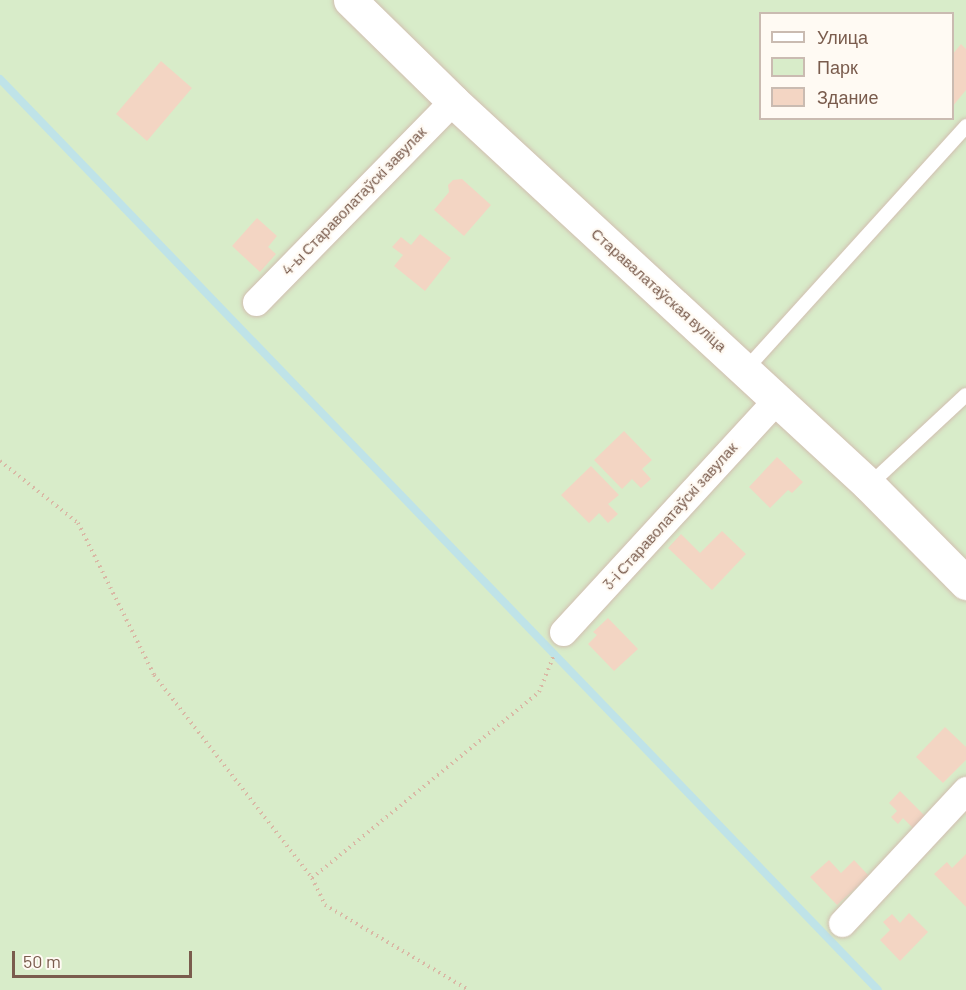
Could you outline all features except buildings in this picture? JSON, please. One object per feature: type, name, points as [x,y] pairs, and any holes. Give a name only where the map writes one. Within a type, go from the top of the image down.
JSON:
[{"type":"street","name":"Старавалатаўская вуліца","points":[[350,0],[453,100],[746,369],[868,485],[966,583]]},
{"type":"street","name":"4-ы Стараволатаўскі завулак","points":[[256,302],[453,100]]},
{"type":"street","name":"3-і Стараволатаўскі завулак","points":[[563,632],[777,399]]},
{"type":"street","points":[[842,923],[966,790]]},
{"type":"lane","points":[[746,369],[966,126]]},
{"type":"lane","points":[[868,485],[966,395]]},
{"type":"path","points":[[0,461],[78,522],[154,675],[312,878],[324,905],[469,990]]},
{"type":"path","points":[[312,878],[539,692],[563,632]]},
{"type":"green space","points":[[0,0],[966,0],[966,990],[0,990]]},
{"type":"waterway","points":[[0,79],[878,990]]}]
